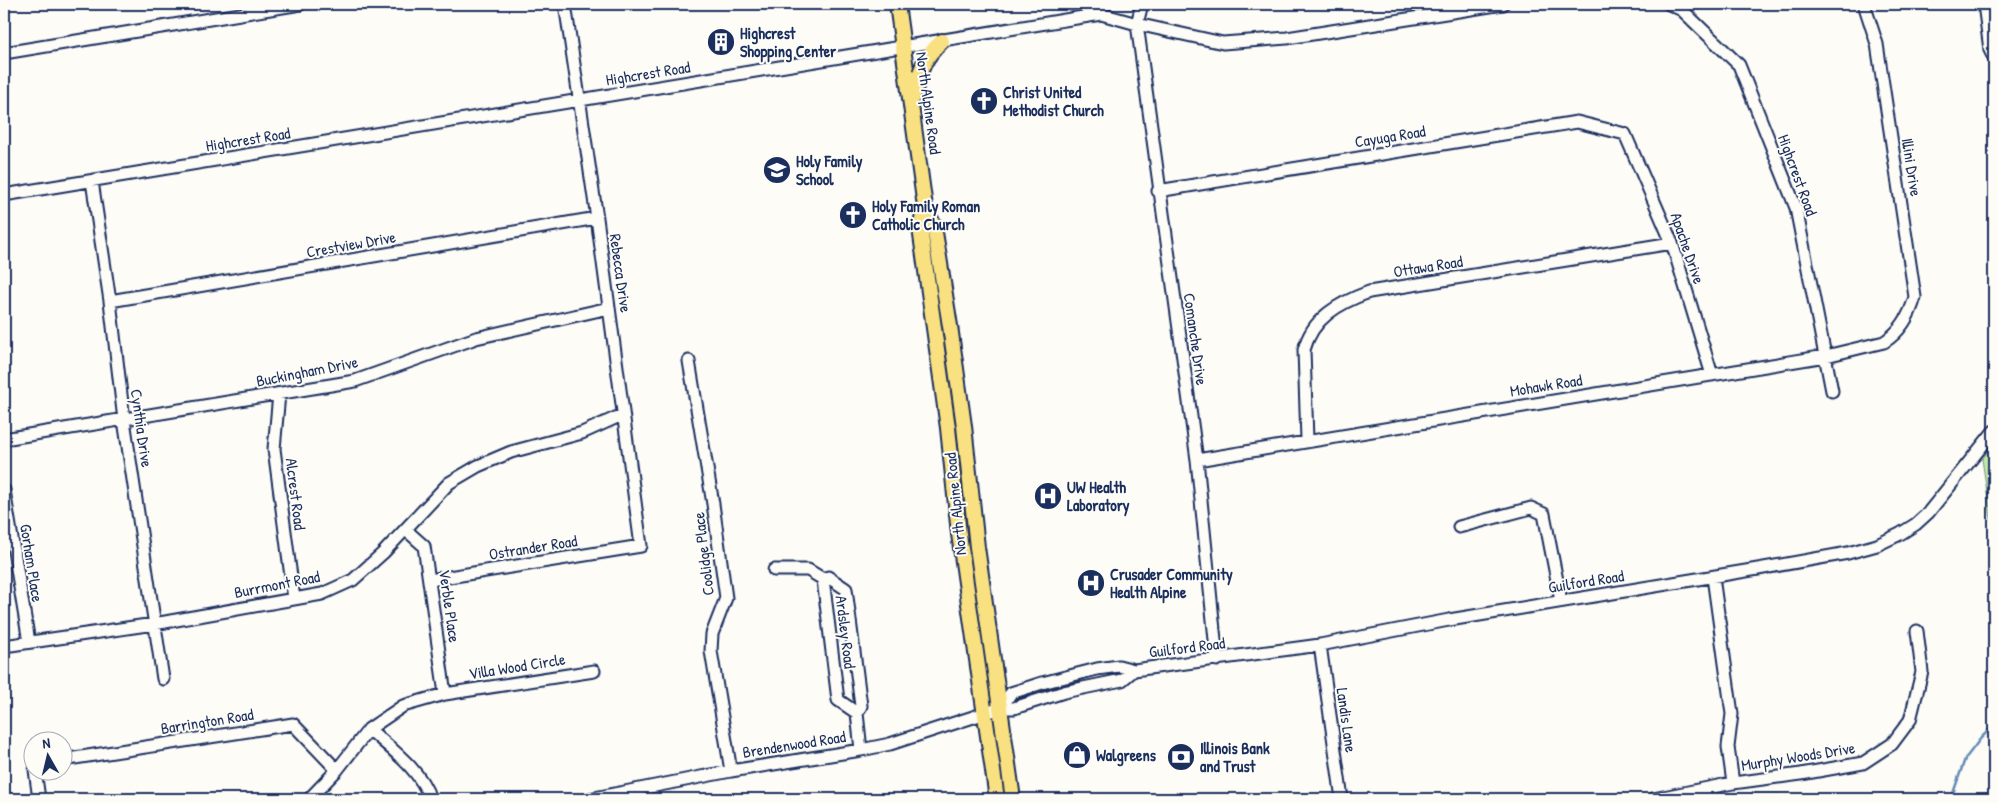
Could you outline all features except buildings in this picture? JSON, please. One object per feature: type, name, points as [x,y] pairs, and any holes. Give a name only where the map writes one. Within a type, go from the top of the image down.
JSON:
[{"type":"main road","name":"North Alpine Road","points":[[897,4],[925,208],[934,226],[950,326],[964,426],[977,547],[1013,799]]},
{"type":"main road","points":[[911,105],[920,71],[929,52],[942,41]]},
{"type":"main road","name":"North Alpine Road","points":[[925,208],[920,228],[948,428],[959,534],[997,799]]},
{"type":"street","points":[[4,53],[301,4]]},
{"type":"street","name":"Rebecca Drive","points":[[564,4],[597,218],[640,546]]},
{"type":"street","points":[[1136,24],[1142,4]]},
{"type":"street","name":"Highcrest Road","points":[[4,195],[1101,14],[1136,24],[1223,43],[1286,38],[1503,4]]},
{"type":"street","name":"Highcrest Road","points":[[1669,4],[1683,7],[1739,65],[1796,208],[1832,391]]},
{"type":"street","name":"Illini Drive","points":[[1864,4],[1877,44],[1915,297],[1897,333]]},
{"type":"street","points":[[1984,4],[1990,50],[1994,58]]},
{"type":"street","name":"Comanche Drive","points":[[1136,24],[1197,460],[1217,660]]},
{"type":"street","name":"Cayuga Road","points":[[1158,191],[1577,122],[1626,134]]},
{"type":"street","name":"Apache Drive","points":[[1626,134],[1672,244],[1712,375]]},
{"type":"street","name":"Cynthia Drive","points":[[92,181],[110,301],[124,420],[163,679]]},
{"type":"street","name":"Crestview Drive","points":[[110,301],[597,218]]},
{"type":"street","name":"Ottawa Road","points":[[1307,440],[1304,350],[1306,339],[1319,320],[1348,300],[1368,292],[1672,244]]},
{"type":"street","name":"Buckingham Drive","points":[[4,439],[355,381],[476,338],[609,308]]},
{"type":"street","name":"Mohawk Road","points":[[1197,460],[1307,440],[1826,356],[1884,342],[1897,333]]},
{"type":"street","name":"Coolidge Place","points":[[689,361],[714,504],[726,598],[712,634],[711,651],[731,771]]},
{"type":"street","name":"Alcrest Road","points":[[279,394],[274,448],[294,599]]},
{"type":"street","name":"Burrmont Road","points":[[4,646],[154,624],[322,594],[352,580],[383,553],[449,483],[478,466],[511,452],[582,433],[622,415]]},
{"type":"street","name":"Guilford Road","points":[[1001,708],[1014,708],[1064,692],[1122,680],[1134,670],[1320,645],[1561,601],[1848,553],[1877,545],[1916,524],[1928,513],[1994,430]]},
{"type":"street","name":"Gorham Place","points":[[4,490],[29,642]]},
{"type":"street","points":[[1459,527],[1531,508],[1544,514],[1561,601]]},
{"type":"street","name":"Verble Place","points":[[406,530],[424,546],[445,694]]},
{"type":"street","name":"Ostrander Road","points":[[430,580],[640,546]]},
{"type":"street","points":[[774,570],[808,570],[823,579]]},
{"type":"street","name":"Ardsley Road","points":[[857,713],[838,700],[823,579],[828,577],[846,589],[861,706],[857,713],[861,750]]},
{"type":"street","name":"Murphy Woods Drive","points":[[1713,577],[1732,714],[1728,747],[1733,783]]},
{"type":"street","name":"Murphy Woods Drive","points":[[1653,799],[1733,783],[1802,774],[1863,763],[1892,744],[1910,720],[1922,672],[1917,631]]},
{"type":"street","name":"Landis Lane","points":[[1320,645],[1342,799]]},
{"type":"street","name":"Villa Wood Circle","points":[[445,694],[594,671]]},
{"type":"street","points":[[309,799],[337,770],[369,729],[403,706],[445,694]]},
{"type":"street","name":"Brendenwood Road","points":[[589,799],[731,771],[890,744],[1001,708]]},
{"type":"street","name":"Barrington Road","points":[[72,758],[293,724],[337,770]]},
{"type":"street","points":[[369,729],[412,769],[428,791],[430,799]]},
{"type":"street","points":[[36,780],[39,799]]},
{"type":"green space","points":[[1994,443],[1994,538],[1982,459]]},
{"type":"green space","points":[[1779,794],[1778,799],[1707,799],[1740,795]]},
{"type":"waterway","points":[[1951,799],[1965,759],[1981,738],[1994,727]]},
{"type":"place","name":"Highcrest Shopping Center","points":[[721,42]]},
{"type":"place","name":"Christ United Methodist Church","points":[[984,101]]},
{"type":"place","name":"Holy Family School","points":[[777,170]]},
{"type":"place","name":"Holy Family Roman Catholic Church","points":[[853,215]]},
{"type":"place","name":"UW Health Laboratory","points":[[1048,496]]},
{"type":"place","name":"Crusader Community Health Alpine","points":[[1091,583]]},
{"type":"place","name":"Walgreens","points":[[1077,755]]},
{"type":"place","name":"Illinois Bank and Trust","points":[[1181,757]]}]
